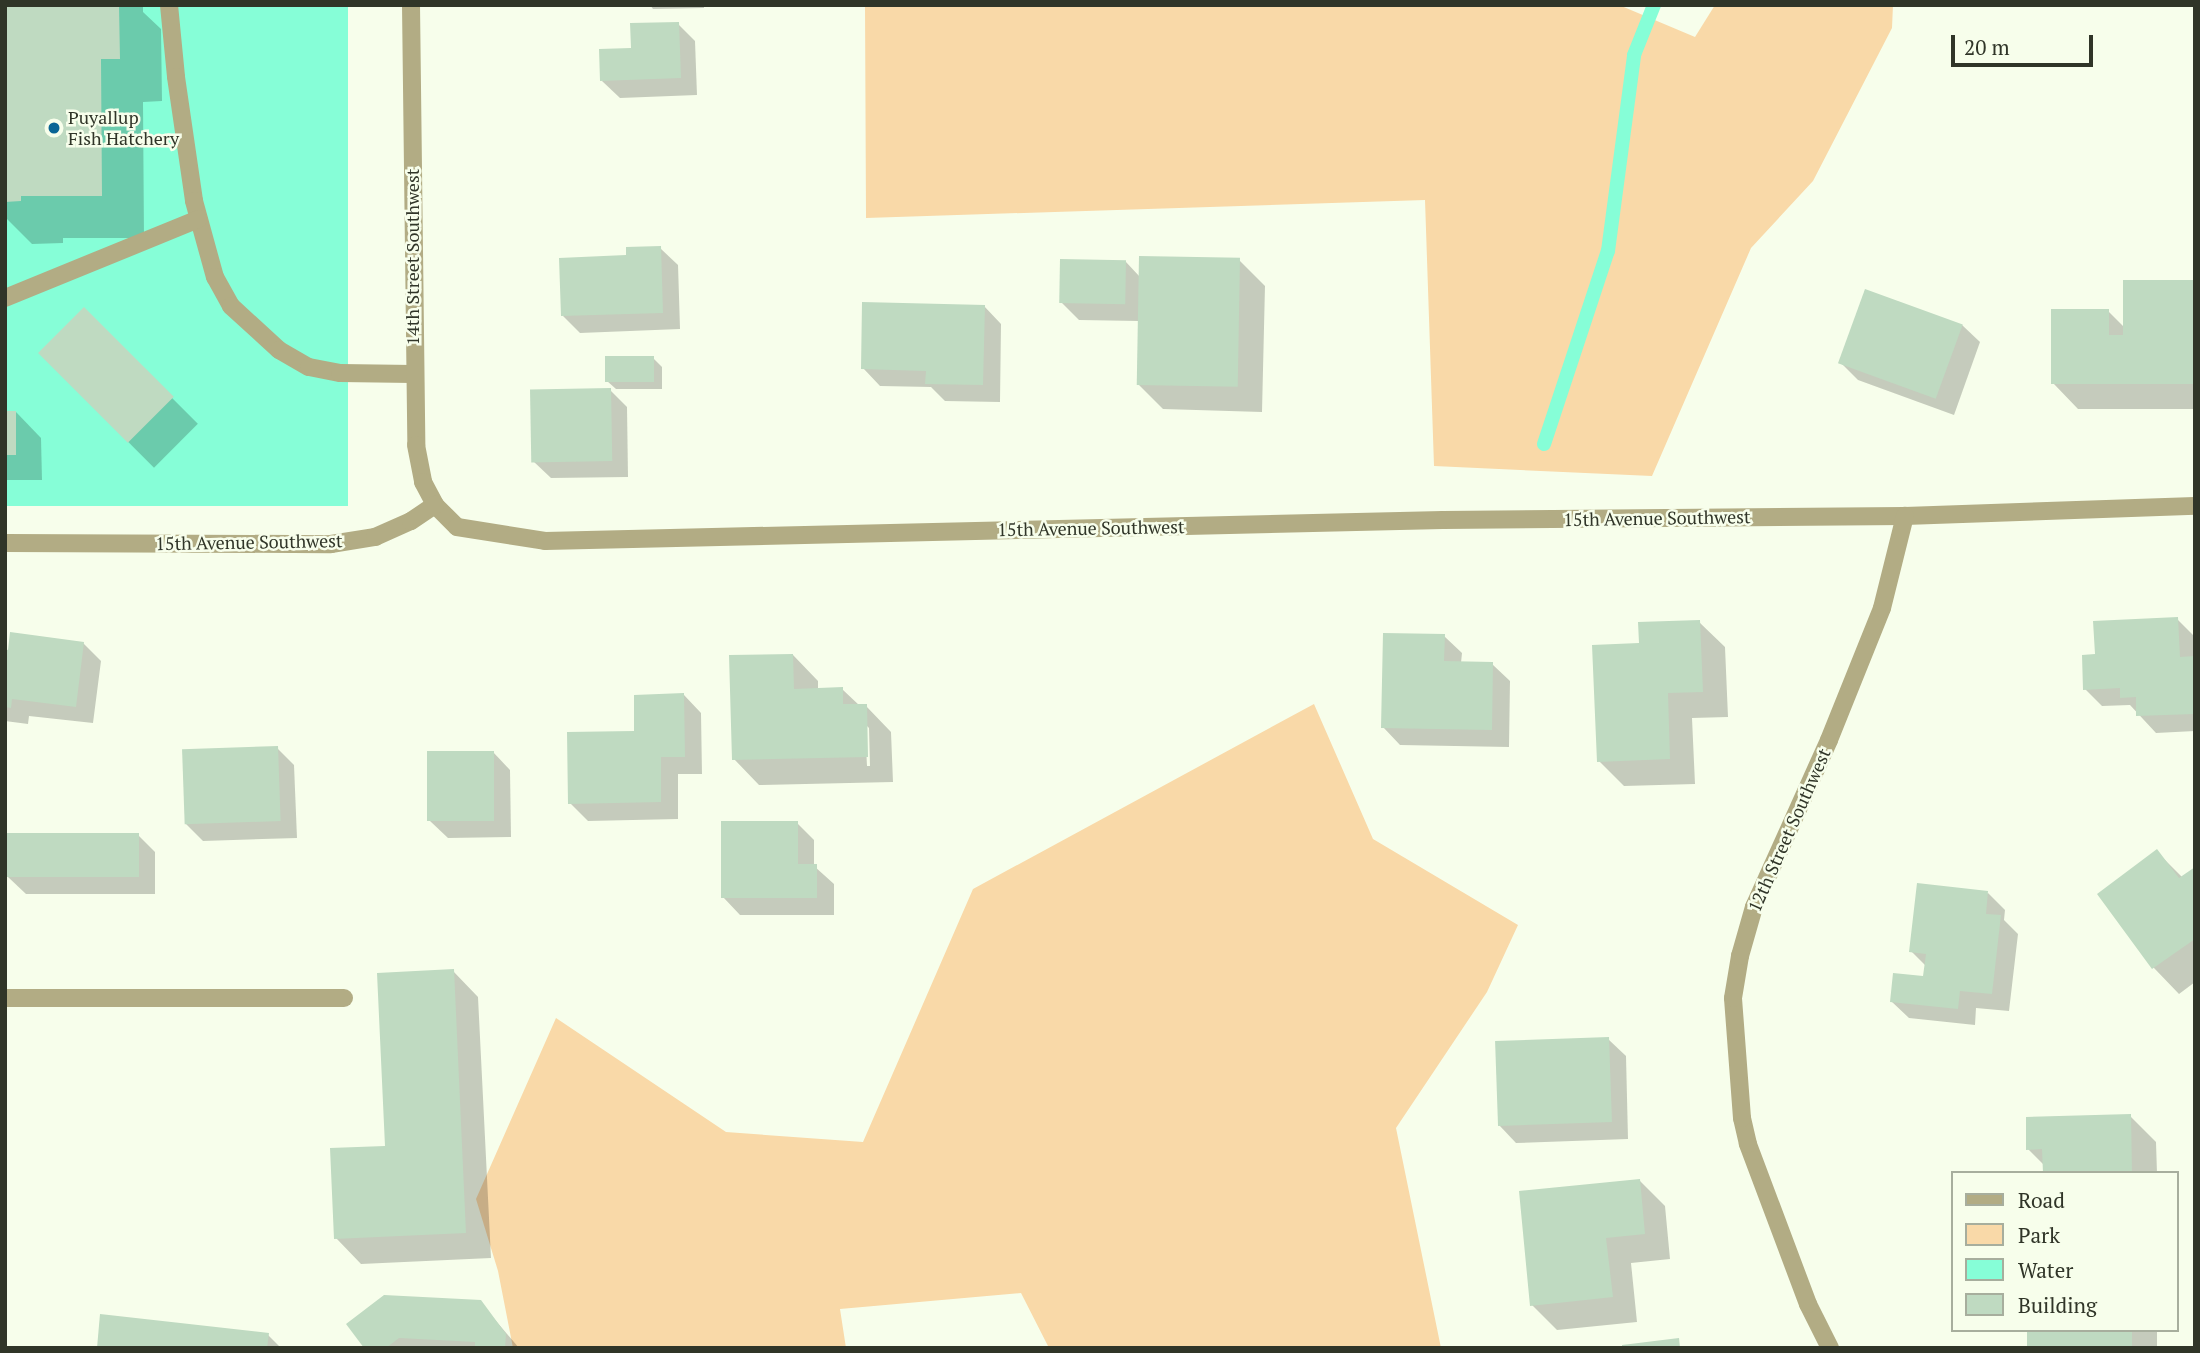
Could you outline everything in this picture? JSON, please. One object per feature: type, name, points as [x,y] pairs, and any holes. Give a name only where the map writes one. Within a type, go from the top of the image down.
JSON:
[{"type":"street","points":[[169,5],[185,146],[199,219],[215,277],[231,306],[279,350],[309,367],[340,373],[413,374]]},
{"type":"street","name":"14th Street Southwest","points":[[411,5],[413,374],[416,445],[423,482],[435,505]]},
{"type":"street","points":[[5,298],[199,219]]},
{"type":"street","name":"15th Avenue Southwest","points":[[5,543],[331,544],[375,537],[411,521],[435,505],[457,527],[545,541],[1443,520],[1905,516],[2195,506]]},
{"type":"street","name":"12th Street Southwest","points":[[1830,1348],[1808,1304],[1748,1144],[1742,1118],[1733,998],[1740,956],[1754,907],[1829,740],[1882,608],[1905,516]]},
{"type":"street","points":[[5,998],[344,998]]},
{"type":"green space","points":[[865,5],[1619,5],[1695,37],[1715,5],[1893,5],[1892,28],[1813,181],[1751,248],[1652,476],[1434,466],[1425,200],[866,218]]},
{"type":"green space","points":[[1314,704],[1373,839],[1518,925],[1487,992],[1396,1128],[1441,1348],[1049,1348],[1021,1293],[840,1309],[846,1348],[513,1348],[498,1271],[476,1199],[556,1018],[726,1132],[863,1142],[973,889]]},
{"type":"water","name":"Puyallup Fish Hatchery","points":[[5,5],[348,5],[348,506],[5,506]]},
{"type":"building","name":"Puyallup Fish Hatchery","points":[[5,5],[119,5],[120,59],[101,59],[102,196],[21,196],[21,201],[5,202]]},
{"type":"building","points":[[679,22],[681,78],[600,81],[599,49],[631,48],[630,23]]},
{"type":"building","points":[[661,246],[663,313],[561,316],[559,258],[626,255],[626,247]]},
{"type":"building","points":[[1139,256],[1240,258],[1238,387],[1137,385]]},
{"type":"building","points":[[1060,259],[1126,260],[1125,304],[1059,303]]},
{"type":"building","points":[[2123,280],[2195,280],[2195,384],[2051,384],[2051,309],[2109,309],[2109,335],[2123,335]]},
{"type":"building","points":[[1865,289],[1963,325],[1936,399],[1838,363]]},
{"type":"building","points":[[862,302],[985,305],[983,385],[925,384],[926,371],[861,369]]},
{"type":"building","points":[[84,307],[174,397],[128,443],[38,353]]},
{"type":"building","points":[[605,356],[654,356],[654,382],[605,382]]},
{"type":"building","points":[[611,388],[612,461],[531,462],[530,389]]},
{"type":"building","points":[[5,411],[16,411],[16,455],[5,455]]},
{"type":"building","points":[[2178,617],[2180,657],[2195,656],[2195,714],[2136,716],[2136,697],[2120,698],[2120,688],[2083,690],[2082,655],[2095,654],[2093,621]]},
{"type":"building","points":[[1700,620],[1703,692],[1668,693],[1670,759],[1597,762],[1592,645],[1639,643],[1638,622]]},
{"type":"building","points":[[10,632],[84,642],[76,707],[12,699],[11,708],[5,707],[5,649],[8,650]]},
{"type":"building","points":[[1383,633],[1445,634],[1444,661],[1493,662],[1492,730],[1381,728]]},
{"type":"building","points":[[793,654],[794,689],[843,687],[843,704],[867,704],[868,757],[732,760],[729,655]]},
{"type":"building","points":[[684,693],[685,757],[661,757],[661,802],[568,804],[567,732],[634,731],[634,695]]},
{"type":"building","points":[[278,746],[281,821],[185,824],[182,749]]},
{"type":"building","points":[[427,751],[494,751],[494,821],[427,821]]},
{"type":"building","points":[[721,821],[798,821],[798,864],[817,864],[817,898],[721,898]]},
{"type":"building","points":[[6,833],[139,833],[139,877],[6,877]]},
{"type":"building","points":[[2157,849],[2179,878],[2195,867],[2195,939],[2152,969],[2097,894]]},
{"type":"building","points":[[1917,883],[1988,891],[1986,914],[2001,915],[1992,994],[1960,991],[1958,1009],[1890,1002],[1893,973],[1923,976],[1926,954],[1909,952]]},
{"type":"building","points":[[454,969],[466,1233],[334,1239],[330,1148],[385,1146],[377,973]]},
{"type":"building","points":[[1609,1037],[1612,1122],[1498,1126],[1495,1041]]},
{"type":"building","points":[[2131,1114],[2132,1171],[2043,1171],[2042,1149],[2026,1150],[2026,1117]]},
{"type":"building","points":[[1640,1179],[1645,1234],[1606,1238],[1613,1297],[1530,1306],[1519,1191]]},
{"type":"building","points":[[384,1295],[481,1300],[506,1334],[505,1348],[475,1348],[475,1342],[399,1338],[386,1348],[364,1348],[346,1324]]},
{"type":"building","points":[[100,1314],[269,1333],[267,1348],[97,1348]]},
{"type":"building","points":[[2027,1332],[2132,1332],[2132,1347],[2027,1347]]},
{"type":"building","points":[[1679,1338],[1680,1348],[1622,1348],[1622,1345]]},
{"type":"waterway","points":[[1544,444],[1608,251],[1634,55],[1654,5]]},
{"type":"place","name":"Puyallup Fish Hatchery","points":[[54,128]]}]
